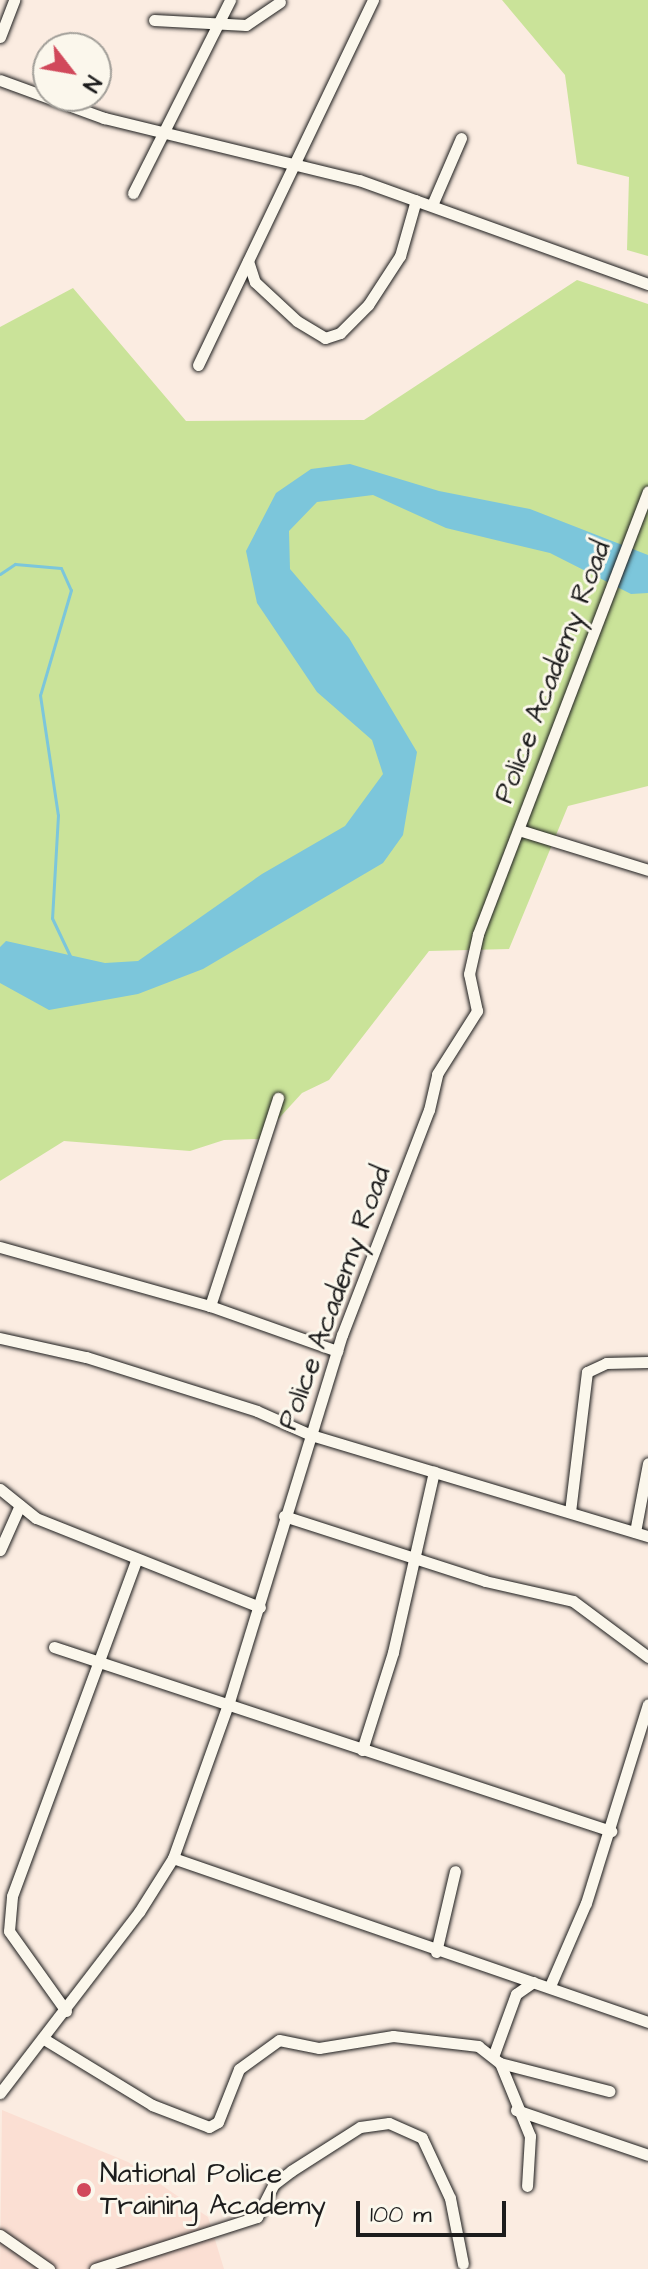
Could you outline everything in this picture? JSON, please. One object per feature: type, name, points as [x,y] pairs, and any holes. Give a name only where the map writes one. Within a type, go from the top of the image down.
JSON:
[{"type":"street","points":[[0,37],[14,0]]},
{"type":"street","points":[[133,193],[230,0]]},
{"type":"street","points":[[198,365],[373,0]]},
{"type":"street","points":[[154,20],[246,25],[280,2]]},
{"type":"street","points":[[0,80],[161,133],[294,160],[432,205],[648,284]]},
{"type":"street","points":[[432,205],[461,138]]},
{"type":"street","points":[[248,261],[255,282],[297,321],[325,338],[340,333],[368,305],[400,256],[416,200]]},
{"type":"street","name":"Police Academy Road","points":[[0,2093],[66,2011],[173,1858],[260,1607],[284,1516],[337,1351],[429,1110],[437,1074],[477,1011],[469,974],[566,703],[648,492]]},
{"type":"street","points":[[519,830],[648,870]]},
{"type":"street","points":[[210,1306],[278,1098]]},
{"type":"street","points":[[0,1247],[210,1306],[337,1351]]},
{"type":"street","points":[[0,1338],[86,1357],[311,1435],[648,1536]]},
{"type":"street","points":[[570,1512],[587,1372],[606,1363],[648,1362]]},
{"type":"street","points":[[635,1532],[648,1463]]},
{"type":"street","points":[[362,1750],[393,1652],[410,1558],[434,1472]]},
{"type":"street","points":[[0,1489],[36,1518],[136,1561],[260,1607]]},
{"type":"street","points":[[0,1550],[20,1505]]},
{"type":"street","points":[[284,1516],[410,1558],[573,1601],[648,1657]]},
{"type":"street","points":[[66,2011],[5,1932],[12,1896],[136,1561]]},
{"type":"street","points":[[54,1647],[99,1659],[362,1750],[611,1831]]},
{"type":"street","points":[[550,1986],[611,1831],[648,1704]]},
{"type":"street","points":[[173,1858],[436,1952],[550,1986],[648,2022]]},
{"type":"street","points":[[436,1952],[455,1871]]},
{"type":"street","points":[[527,2186],[530,2136],[516,2110],[497,2059],[516,1994],[533,1982]]},
{"type":"street","points":[[44,2039],[152,2105],[209,2127],[218,2122],[239,2069],[279,2040],[319,2048],[421,2037],[497,2059],[539,2078],[609,2091]]},
{"type":"street","points":[[516,2110],[648,2155]]},
{"type":"street","points":[[95,2269],[257,2217],[274,2184],[291,2171],[360,2127],[389,2123],[422,2138],[450,2198],[463,2264]]},
{"type":"street","points":[[0,2235],[49,2269]]},
{"type":"shaded area","name":"National Police Training Academy","points":[[2,2110],[128,2162],[208,2217],[224,2269],[0,2269]]},
{"type":"green space","points":[[502,0],[648,0],[648,256],[627,250],[629,177],[577,164],[565,75]]},
{"type":"green space","points":[[577,280],[648,304],[648,786],[568,806],[509,949],[429,951],[329,1080],[302,1093],[260,1139],[224,1140],[190,1151],[64,1141],[0,1181],[0,327],[73,288],[186,421],[364,420]]},
{"type":"water","points":[[350,464],[439,491],[530,509],[648,555],[648,593],[631,594],[550,553],[446,528],[373,495],[317,502],[289,531],[290,569],[349,638],[417,752],[403,835],[383,863],[203,969],[138,994],[49,1010],[0,983],[0,947],[6,941],[105,963],[138,961],[262,874],[345,826],[383,774],[372,740],[317,692],[257,603],[246,551],[276,493],[311,469]]},
{"type":"waterway","points":[[0,574],[15,564],[61,568],[71,590],[40,695],[58,815],[52,918],[71,958]]},
{"type":"place","name":"National Police Training Academy","points":[[84,2190]]}]
